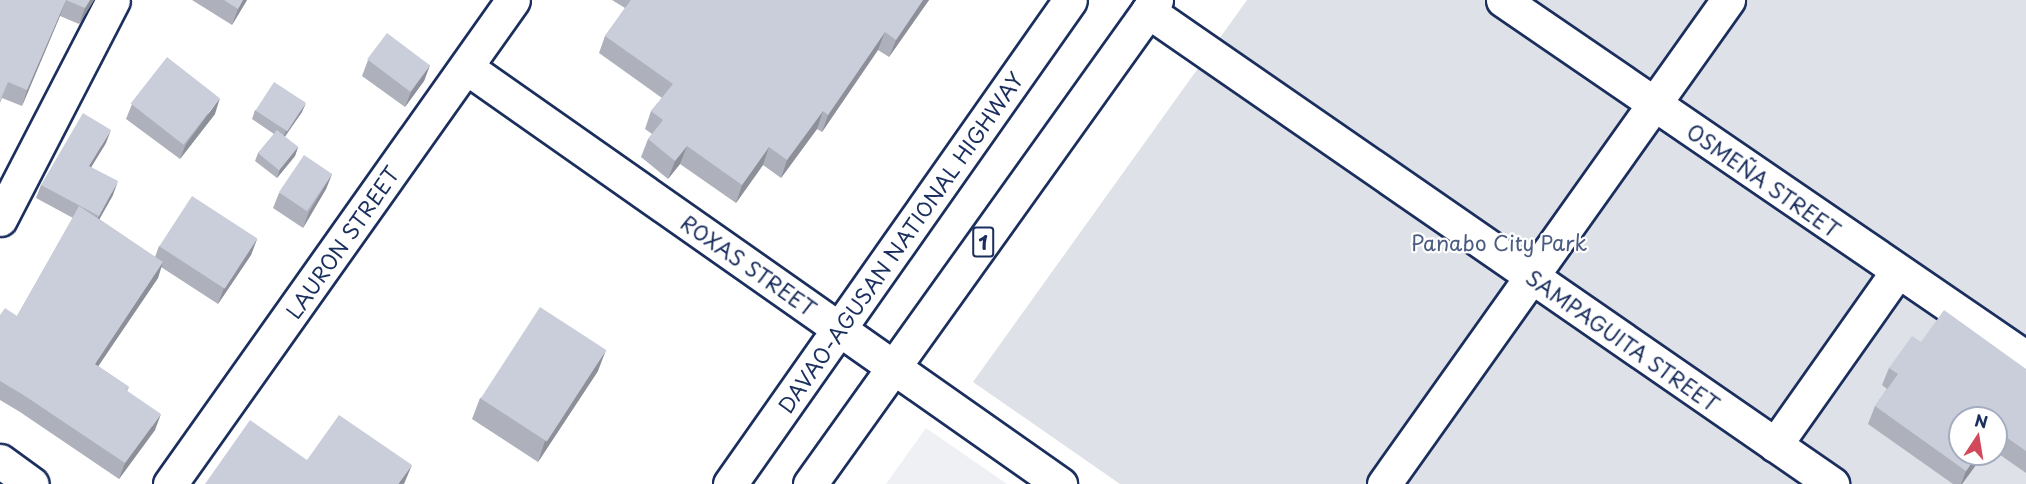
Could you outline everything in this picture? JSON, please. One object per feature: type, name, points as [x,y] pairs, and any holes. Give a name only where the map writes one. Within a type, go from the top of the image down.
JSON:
[{"type":"main road","points":[[0,219],[113,0]]},
{"type":"main road","name":"LAURON STREET","points":[[170,484],[513,0]]},
{"type":"main road","name":"DAVAO-AGUSAN NATIONAL HIGHWAY","points":[[730,484],[1070,0]]},
{"type":"main road","name":"OSMEÑA STREET","points":[[1503,0],[1897,272],[2026,358]]},
{"type":"main road","points":[[1384,484],[1728,0]]},
{"type":"main road","name":"SAMPAGUITA STREET","points":[[1145,4],[1532,277],[1832,484]]},
{"type":"main road","name":"1","points":[[810,484],[894,367],[1145,4]]},
{"type":"main road","name":"ROXAS STREET","points":[[466,67],[1060,484]]},
{"type":"main road","points":[[1775,445],[1897,272]]},
{"type":"main road","points":[[0,461],[32,484]]},
{"type":"shaded area","points":[[926,428],[1007,484],[886,484]]},
{"type":"green space","name":"Panabo City Park","points":[[1247,0],[2026,0],[2026,484],[1120,484],[973,382]]},
{"type":"building","points":[[0,0],[66,0],[27,90],[8,82],[0,101]]},
{"type":"building","points":[[66,0],[90,0],[85,8]]},
{"type":"building","points":[[224,0],[243,0],[238,9]]},
{"type":"building","points":[[631,0],[923,0],[896,40],[885,32],[828,115],[823,111],[787,160],[769,147],[742,185],[687,146],[675,161],[648,139],[663,120],[651,111],[673,84],[605,36]]},
{"type":"building","points":[[387,33],[430,65],[410,92],[367,59]]},
{"type":"building","points":[[167,57],[220,98],[183,145],[131,103]]},
{"type":"building","points":[[274,82],[306,103],[287,131],[255,111]]},
{"type":"building","points":[[83,113],[111,130],[89,166],[118,181],[99,216],[41,185]]},
{"type":"building","points":[[277,130],[298,147],[279,170],[258,153]]},
{"type":"building","points":[[304,155],[332,174],[307,211],[279,192]]},
{"type":"building","points":[[192,196],[257,238],[225,289],[159,246]]},
{"type":"building","points":[[79,206],[163,262],[95,364],[129,387],[126,390],[161,414],[125,463],[0,381],[0,315],[5,308],[17,316]]},
{"type":"building","points":[[540,307],[606,350],[547,441],[481,398]]},
{"type":"building","points":[[1944,310],[2026,369],[2026,451],[2008,438],[2008,406],[1948,406],[1948,458],[1875,406],[1898,374],[1889,368],[1912,336],[1921,342]]},
{"type":"building","points":[[339,415],[412,465],[398,484],[205,484],[250,420],[307,460]]},
{"type":"building","points":[[1959,466],[1970,466],[1966,471]]}]
